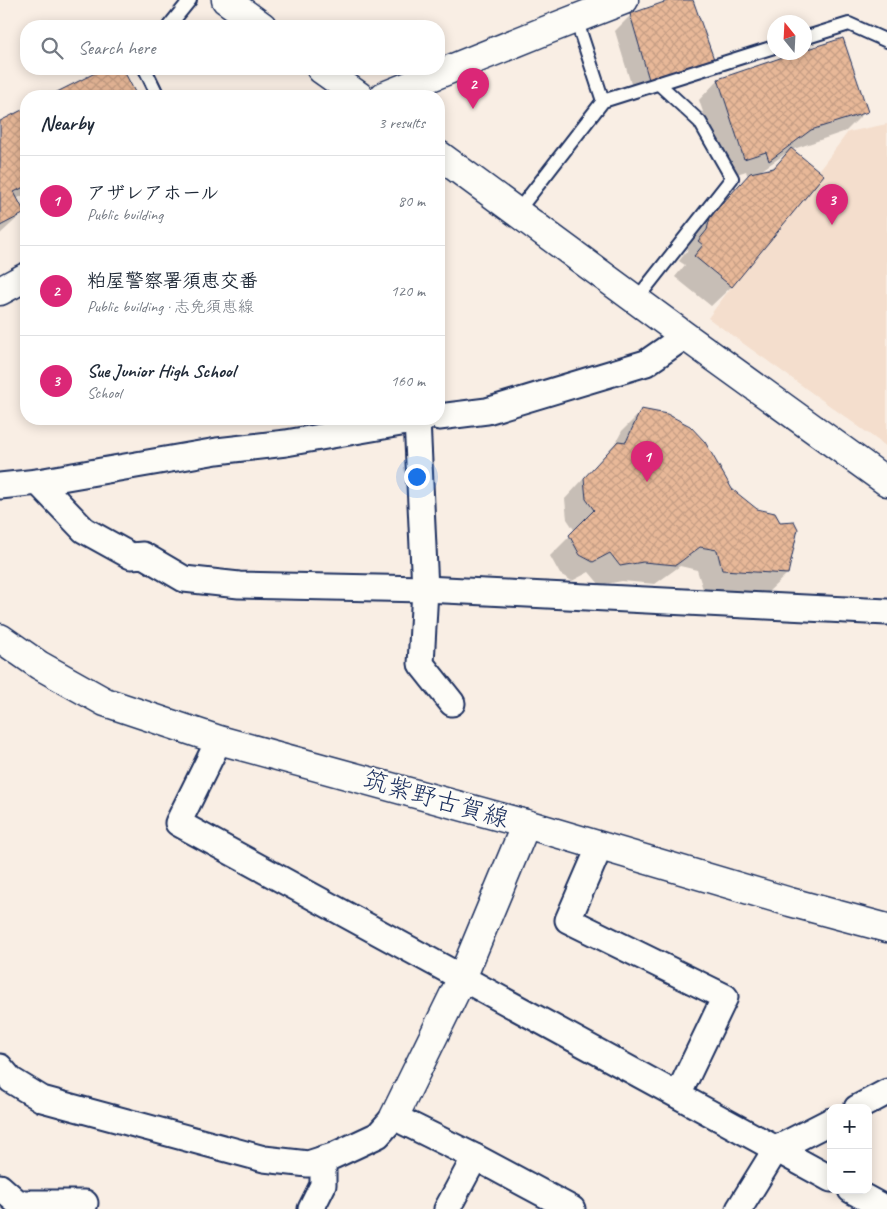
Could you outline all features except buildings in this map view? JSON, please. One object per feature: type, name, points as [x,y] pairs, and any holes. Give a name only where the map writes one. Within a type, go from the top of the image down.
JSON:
[{"type":"main road","points":[[226,0],[254,20]]},
{"type":"main road","points":[[445,71],[624,0]]},
{"type":"main road","points":[[329,75],[351,90]]},
{"type":"main road","points":[[399,90],[436,75]]},
{"type":"main road","points":[[445,159],[887,482]]},
{"type":"main road","points":[[0,291],[20,280]]},
{"type":"main road","name":"筑紫野古賀線","points":[[0,638],[39,664],[105,702],[219,740],[526,824],[790,902],[887,928]]},
{"type":"main road","points":[[394,1117],[462,978],[526,824]]},
{"type":"street","points":[[445,416],[486,411],[646,363],[685,336]]},
{"type":"street","points":[[0,486],[38,482],[209,453],[286,443],[383,425]]},
{"type":"street","points":[[415,425],[425,589],[421,664],[452,703]]},
{"type":"street","points":[[38,482],[84,530],[131,556],[143,555],[184,579],[239,585],[425,589],[887,612]]},
{"type":"street","points":[[219,740],[178,823],[827,1177]]},
{"type":"street","points":[[600,846],[568,920],[725,997],[678,1096]]},
{"type":"street","points":[[0,1067],[11,1080],[42,1099],[264,1158],[308,1164],[334,1156],[378,1135],[394,1117],[475,1157],[572,1209]]},
{"type":"street","points":[[864,1104],[887,1092]]},
{"type":"street","points":[[738,1209],[776,1149],[827,1123]]},
{"type":"street","points":[[447,1209],[475,1157]]},
{"type":"street","points":[[311,1209],[323,1185],[323,1159]]},
{"type":"street","points":[[0,1187],[18,1203],[85,1203]]},
{"type":"street","points":[[858,1194],[886,1209]]},
{"type":"lane","points":[[174,20],[190,0]]},
{"type":"lane","points":[[576,18],[603,101]]},
{"type":"lane","points":[[812,36],[849,24],[887,41]]},
{"type":"lane","points":[[517,212],[603,101],[767,49]]},
{"type":"lane","points":[[148,75],[155,90]]},
{"type":"lane","points":[[636,300],[732,178],[700,122],[658,83]]},
{"type":"shaded area","points":[[887,124],[887,447],[708,318],[848,132]]},
{"type":"place","name":"粕屋警察署須恵交番","points":[[473,109]]},
{"type":"place","name":"Sue Junior High School","points":[[832,225]]},
{"type":"place","name":"アザレアホール","points":[[647,482]]}]
